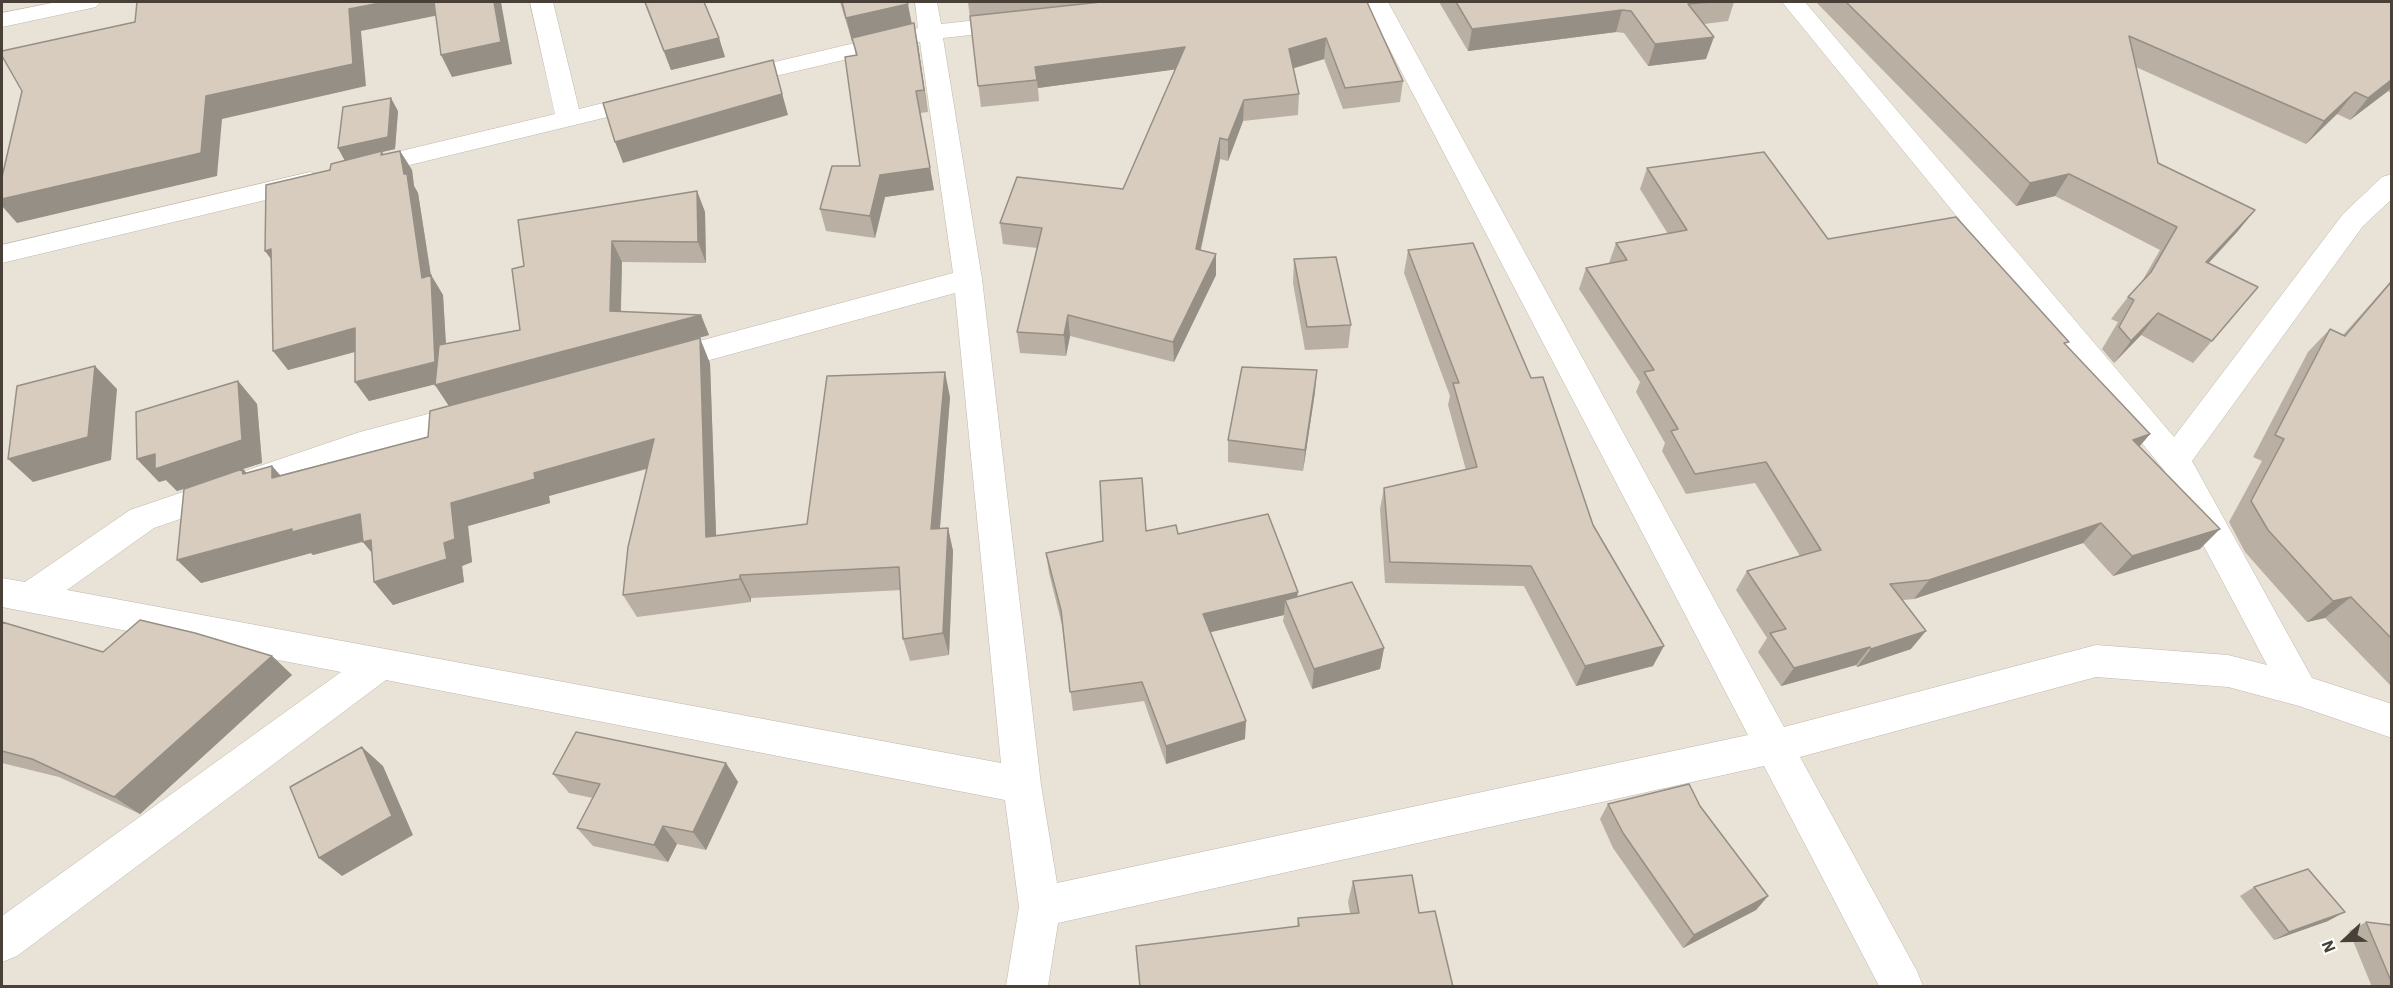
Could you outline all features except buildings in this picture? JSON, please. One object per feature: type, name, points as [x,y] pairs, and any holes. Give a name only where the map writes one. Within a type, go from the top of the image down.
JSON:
[{"type":"street","points":[[2,20],[88,2]]},
{"type":"street","points":[[541,2],[569,119]]},
{"type":"street","points":[[1376,2],[1902,987]]},
{"type":"street","points":[[1792,2],[2175,460],[2299,690]]},
{"type":"street","points":[[709,85],[928,17],[1036,20]]},
{"type":"street","points":[[928,17],[968,279],[1022,785],[1040,907],[1027,987]]},
{"type":"street","points":[[2,254],[674,94]]},
{"type":"street","points":[[2175,460],[2353,220],[2391,183]]},
{"type":"street","points":[[636,370],[968,279]]},
{"type":"street","points":[[16,595],[142,519],[360,444],[498,407]]},
{"type":"street","points":[[16,595],[1022,785]]},
{"type":"street","points":[[1040,907],[1774,747],[2096,661],[2228,671],[2299,690],[2391,721]]},
{"type":"street","points":[[2,941],[380,664]]},
{"type":"shaded area","points":[[2,2],[2391,2],[2391,986],[2,986]]}]
